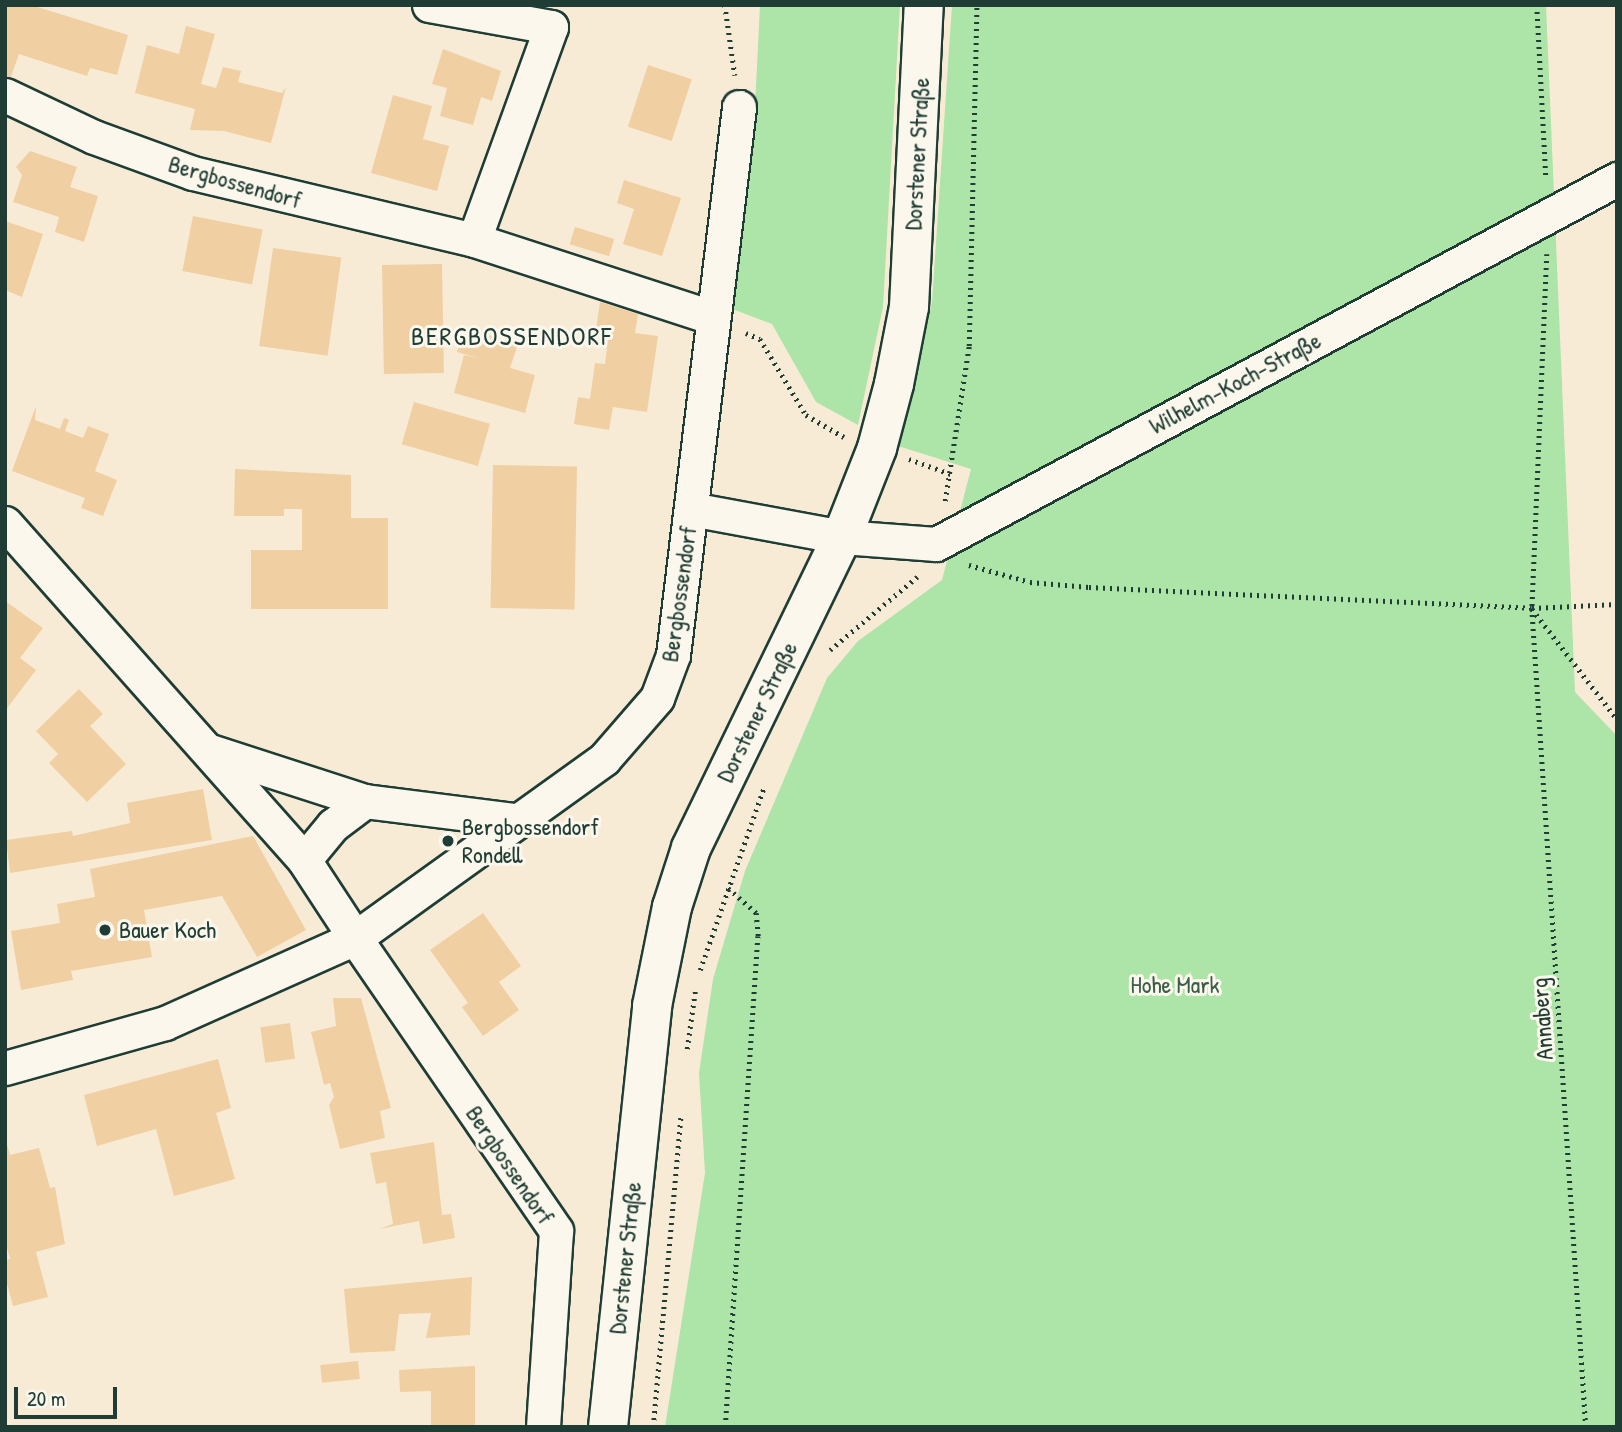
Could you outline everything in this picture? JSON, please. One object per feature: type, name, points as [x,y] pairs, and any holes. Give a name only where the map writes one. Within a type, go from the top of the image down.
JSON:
[{"type":"main road","name":"Dorstener Straße","points":[[608,1427],[652,1006],[672,907],[691,848],[842,537],[877,448],[909,306],[924,5]]},
{"type":"street","points":[[429,5],[551,27],[474,240]]},
{"type":"street","name":"Bergbossendorf","points":[[5,95],[94,137],[193,173],[474,240],[711,317]]},
{"type":"street","name":"Bergbossendorf","points":[[5,1068],[165,1023],[355,938],[515,820],[550,801],[604,759],[657,698],[673,656],[711,317],[740,107]]},
{"type":"street","name":"Wilhelm-Koch-Straße","points":[[936,544],[1617,179]]},
{"type":"street","name":"Bergbossendorf","points":[[691,509],[842,537]]},
{"type":"street","name":"Bergbossendorf","points":[[5,523],[120,658],[209,751],[304,860],[556,1231],[543,1427]]},
{"type":"street","points":[[842,537],[936,544]]},
{"type":"street","name":"Bergbossendorf","points":[[209,751],[365,801],[515,820]]},
{"type":"street","points":[[304,860],[333,825],[365,801]]},
{"type":"path","points":[[725,5],[740,107]]},
{"type":"path","points":[[951,474],[969,346],[977,5]]},
{"type":"path","name":"Annaberg","points":[[1536,5],[1548,215],[1532,608],[1586,1427]]},
{"type":"path","points":[[711,317],[761,339],[806,415],[824,430],[877,448]]},
{"type":"path","points":[[823,659],[923,571],[936,544],[980,572],[1030,582],[1532,608],[1617,604]]},
{"type":"path","points":[[1532,608],[1617,719]]},
{"type":"path","points":[[698,976],[727,888],[756,913],[758,936],[725,1427]]},
{"type":"path","points":[[686,1059],[696,983]]},
{"type":"path","points":[[653,1427],[682,1099]]},
{"type":"green space","points":[[760,5],[900,5],[883,307],[858,425],[816,402],[772,324],[727,307],[755,107]]},
{"type":"green space","name":"Hohe Mark","points":[[952,5],[1546,5],[1575,692],[1617,736],[1617,1427],[665,1427],[705,1173],[699,1073],[713,979],[745,871],[827,678],[858,641],[942,580],[971,469],[898,446],[932,302]]},
{"type":"building","points":[[5,5],[31,5],[128,35],[117,75],[90,68],[87,76],[19,54],[10,79],[5,76]]},
{"type":"building","points":[[186,26],[215,34],[201,84],[216,88],[223,67],[241,71],[238,82],[282,93],[286,87],[271,143],[224,131],[190,130],[195,109],[135,93],[147,45],[179,54]]},
{"type":"building","points":[[443,49],[501,71],[492,101],[481,97],[473,125],[440,116],[447,88],[432,84]]},
{"type":"building","points":[[648,65],[692,79],[672,141],[628,127]]},
{"type":"building","points":[[393,95],[432,106],[423,139],[449,146],[437,191],[371,173]]},
{"type":"building","points":[[30,151],[77,167],[70,187],[98,196],[84,242],[55,232],[59,217],[13,202],[22,175],[16,167]]},
{"type":"building","points":[[624,180],[681,198],[662,256],[623,244],[634,209],[617,203]]},
{"type":"building","points":[[193,216],[263,230],[252,285],[182,271]]},
{"type":"building","points":[[5,221],[43,234],[22,297],[5,290]]},
{"type":"building","points":[[575,227],[614,239],[609,256],[570,244]]},
{"type":"building","points":[[273,248],[341,258],[328,356],[259,346]]},
{"type":"building","points":[[442,264],[444,373],[384,374],[382,265]]},
{"type":"building","points":[[600,302],[638,314],[635,333],[658,336],[647,412],[613,407],[609,430],[574,424],[578,397],[590,399],[595,363],[605,364],[609,331],[596,329]]},
{"type":"building","points":[[465,328],[518,344],[510,368],[535,375],[525,413],[454,393],[464,355],[482,359],[457,352]]},
{"type":"building","points":[[414,402],[490,424],[478,466],[402,444]]},
{"type":"building","points":[[36,406],[35,420],[60,429],[64,418],[69,420],[65,431],[83,438],[88,426],[109,434],[95,471],[117,480],[103,516],[81,508],[85,498],[12,471]]},
{"type":"building","points":[[493,465],[577,466],[574,609],[491,608]]},
{"type":"building","points":[[235,469],[351,475],[351,518],[388,518],[388,609],[251,609],[251,550],[302,550],[302,509],[284,509],[284,516],[234,516]]},
{"type":"building","points":[[5,601],[43,628],[20,658],[36,670],[5,711]]},
{"type":"building","points":[[79,689],[103,714],[90,726],[126,764],[87,802],[49,763],[58,754],[36,731]]},
{"type":"building","points":[[203,789],[212,840],[10,873],[6,840],[72,831],[73,836],[130,823],[127,803]]},
{"type":"building","points":[[253,836],[306,930],[257,957],[222,896],[144,910],[152,957],[71,971],[73,980],[21,990],[11,931],[60,923],[57,904],[95,897],[90,869]]},
{"type":"building","points":[[483,913],[521,966],[499,982],[519,1010],[483,1036],[462,1007],[468,1003],[430,950]]},
{"type":"building","points":[[333,998],[361,998],[391,1108],[380,1111],[385,1138],[340,1149],[329,1105],[334,1097],[330,1083],[324,1085],[311,1032],[336,1026]]},
{"type":"building","points":[[290,1023],[295,1059],[265,1063],[260,1027]]},
{"type":"building","points":[[218,1059],[231,1108],[216,1113],[235,1179],[174,1196],[156,1129],[97,1146],[84,1095]]},
{"type":"building","points":[[6,1141],[10,1155],[39,1148],[50,1188],[55,1187],[65,1244],[36,1252],[48,1297],[13,1306],[5,1276],[5,1260],[10,1259],[5,1240]]},
{"type":"building","points":[[434,1142],[442,1215],[451,1214],[455,1238],[423,1244],[419,1221],[379,1229],[393,1224],[386,1182],[376,1184],[370,1153]]},
{"type":"building","points":[[472,1277],[470,1335],[426,1338],[431,1313],[399,1314],[395,1351],[350,1353],[344,1289]]},
{"type":"building","points":[[358,1361],[360,1379],[322,1383],[320,1365]]},
{"type":"building","points":[[475,1366],[475,1427],[431,1427],[431,1391],[400,1392],[399,1370]]},
{"type":"place","name":"Bergbossendorf Rondell","points":[[448,841]]},
{"type":"place","name":"Bauer Koch","points":[[105,930]]},
{"type":"district","name":"BERGBOSSENDORF","points":[[512,336]]}]
